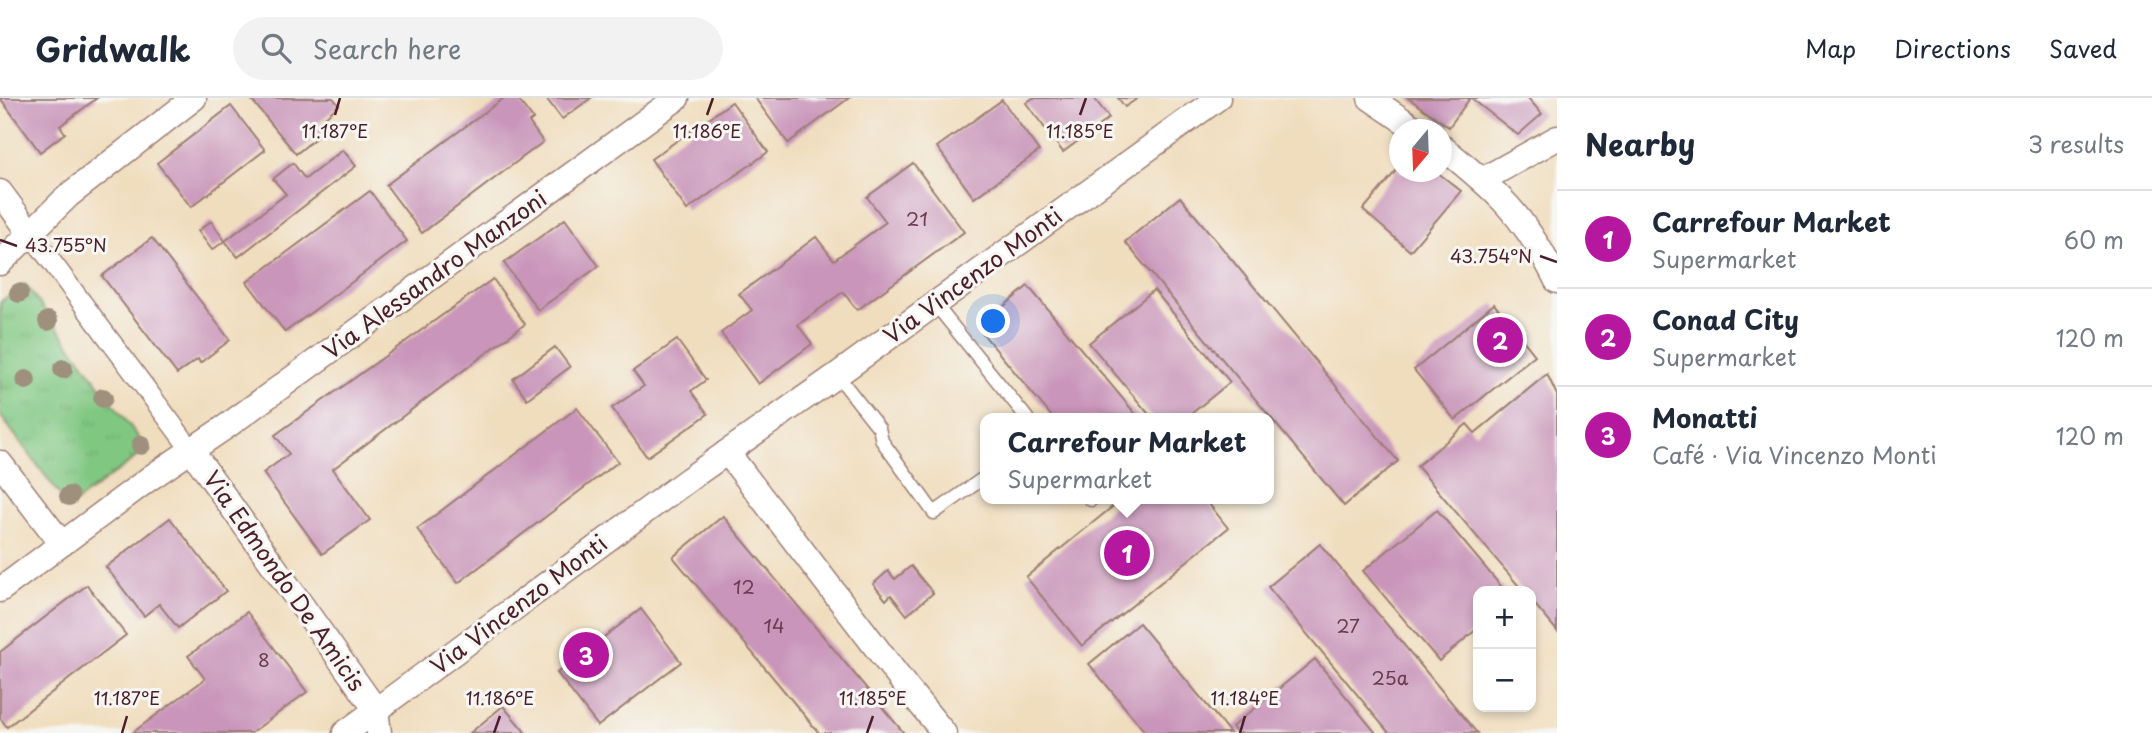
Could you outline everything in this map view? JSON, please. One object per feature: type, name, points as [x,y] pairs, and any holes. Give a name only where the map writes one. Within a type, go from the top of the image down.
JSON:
[{"type":"street","points":[[0,262],[69,195],[194,98]]},
{"type":"street","name":"Via Alessandro Manzoni","points":[[0,590],[150,478],[192,451],[677,98]]},
{"type":"street","name":"Via Vincenzo Monti","points":[[345,733],[377,722],[727,452],[838,375],[1218,98]]},
{"type":"street","points":[[1370,98],[1401,119]]},
{"type":"street","points":[[1482,180],[1557,138]]},
{"type":"street","points":[[1452,156],[1482,180],[1524,222],[1557,281]]},
{"type":"street","points":[[0,192],[192,451]]},
{"type":"street","name":"Via Edmondo De Amicis","points":[[192,451],[377,722]]},
{"type":"street","points":[[727,452],[944,733]]},
{"type":"street","points":[[0,463],[62,544]]},
{"type":"lane","points":[[935,304],[1023,413]]},
{"type":"lane","points":[[838,375],[879,428],[882,441],[934,513],[980,481]]},
{"type":"green space","points":[[25,284],[147,449],[69,507],[0,415],[0,302]]},
{"type":"building","points":[[0,98],[97,98],[60,126],[65,133],[40,152]]},
{"type":"building","points":[[250,98],[333,98],[339,105],[318,123],[324,131],[296,154]]},
{"type":"building","points":[[504,98],[517,98],[533,119],[529,122],[543,142],[422,233],[386,185]]},
{"type":"building","points":[[546,98],[591,98],[562,119]]},
{"type":"building","points":[[755,98],[849,98],[788,143]]},
{"type":"building","points":[[1033,98],[1094,98],[1109,118],[1063,152],[1026,103]]},
{"type":"building","points":[[1118,98],[1138,98],[1125,107]]},
{"type":"building","points":[[1408,98],[1470,98],[1452,123],[1452,119],[1438,119]]},
{"type":"building","points":[[1471,98],[1528,98],[1542,114],[1518,135]]},
{"type":"building","points":[[1002,100],[1039,151],[974,198],[937,147]]},
{"type":"building","points":[[732,102],[768,152],[687,210],[651,159]]},
{"type":"building","points":[[231,106],[265,150],[191,207],[157,163]]},
{"type":"building","points":[[343,150],[356,166],[238,257],[225,241],[286,194],[273,179],[293,163],[305,179]]},
{"type":"building","points":[[913,163],[964,232],[857,310],[843,292],[798,325],[812,344],[758,384],[721,333],[752,310],[739,294],[816,237],[834,260],[886,222],[867,197]]},
{"type":"building","points":[[1389,179],[1389,182],[1450,182],[1461,191],[1410,251],[1363,210]]},
{"type":"building","points":[[370,191],[407,241],[285,332],[247,282]]},
{"type":"building","points":[[1180,197],[1398,461],[1344,506],[1274,422],[1274,413],[1267,413],[1125,242]]},
{"type":"building","points":[[565,219],[599,266],[538,310],[504,263]]},
{"type":"building","points":[[211,221],[225,241],[212,250],[198,231]]},
{"type":"building","points":[[152,238],[230,340],[200,363],[198,359],[177,374],[102,276]]},
{"type":"building","points":[[493,279],[525,324],[333,469],[370,520],[322,554],[263,473],[289,454],[275,435]]},
{"type":"building","points":[[1028,286],[1135,413],[1049,413],[978,328]]},
{"type":"building","points":[[1154,290],[1230,382],[1192,413],[1148,413],[1089,343]]},
{"type":"building","points":[[1494,304],[1535,355],[1455,420],[1414,370]]},
{"type":"building","points":[[677,340],[706,380],[691,391],[708,414],[647,457],[612,408],[644,386],[633,371]]},
{"type":"building","points":[[555,347],[570,367],[527,399],[513,379]]},
{"type":"building","points":[[1547,374],[1557,395],[1557,631],[1536,606],[1536,586],[1519,586],[1417,466],[1467,424],[1475,433]]},
{"type":"building","points":[[577,408],[618,462],[458,583],[417,529]]},
{"type":"building","points":[[1116,504],[1209,504],[1228,528],[1082,646],[1026,577]]},
{"type":"building","points":[[1437,510],[1501,586],[1473,586],[1473,632],[1439,661],[1363,571]]},
{"type":"building","points":[[723,516],[904,733],[819,733],[673,557]]},
{"type":"building","points":[[170,518],[226,591],[178,628],[159,604],[144,616],[106,567]]},
{"type":"building","points":[[1320,544],[1477,733],[1389,733],[1268,587]]},
{"type":"building","points":[[911,566],[933,593],[907,615],[891,595],[886,600],[873,584],[888,571],[895,579]]},
{"type":"building","points":[[87,585],[126,635],[7,727],[0,718],[0,652]]},
{"type":"building","points":[[641,609],[681,662],[598,726],[557,673]]},
{"type":"building","points":[[247,612],[307,692],[251,733],[132,733],[205,679],[188,656]]},
{"type":"building","points":[[1139,623],[1230,733],[1146,733],[1089,664]]},
{"type":"building","points":[[1315,659],[1376,733],[1237,733],[1232,727]]},
{"type":"building","points":[[503,706],[526,733],[470,733]]},
{"type":"place","name":"Conad City","points":[[1500,340]]},
{"type":"place","name":"Carrefour Market","points":[[1127,553]]},
{"type":"place","name":"Monatti","points":[[586,655]]}]
